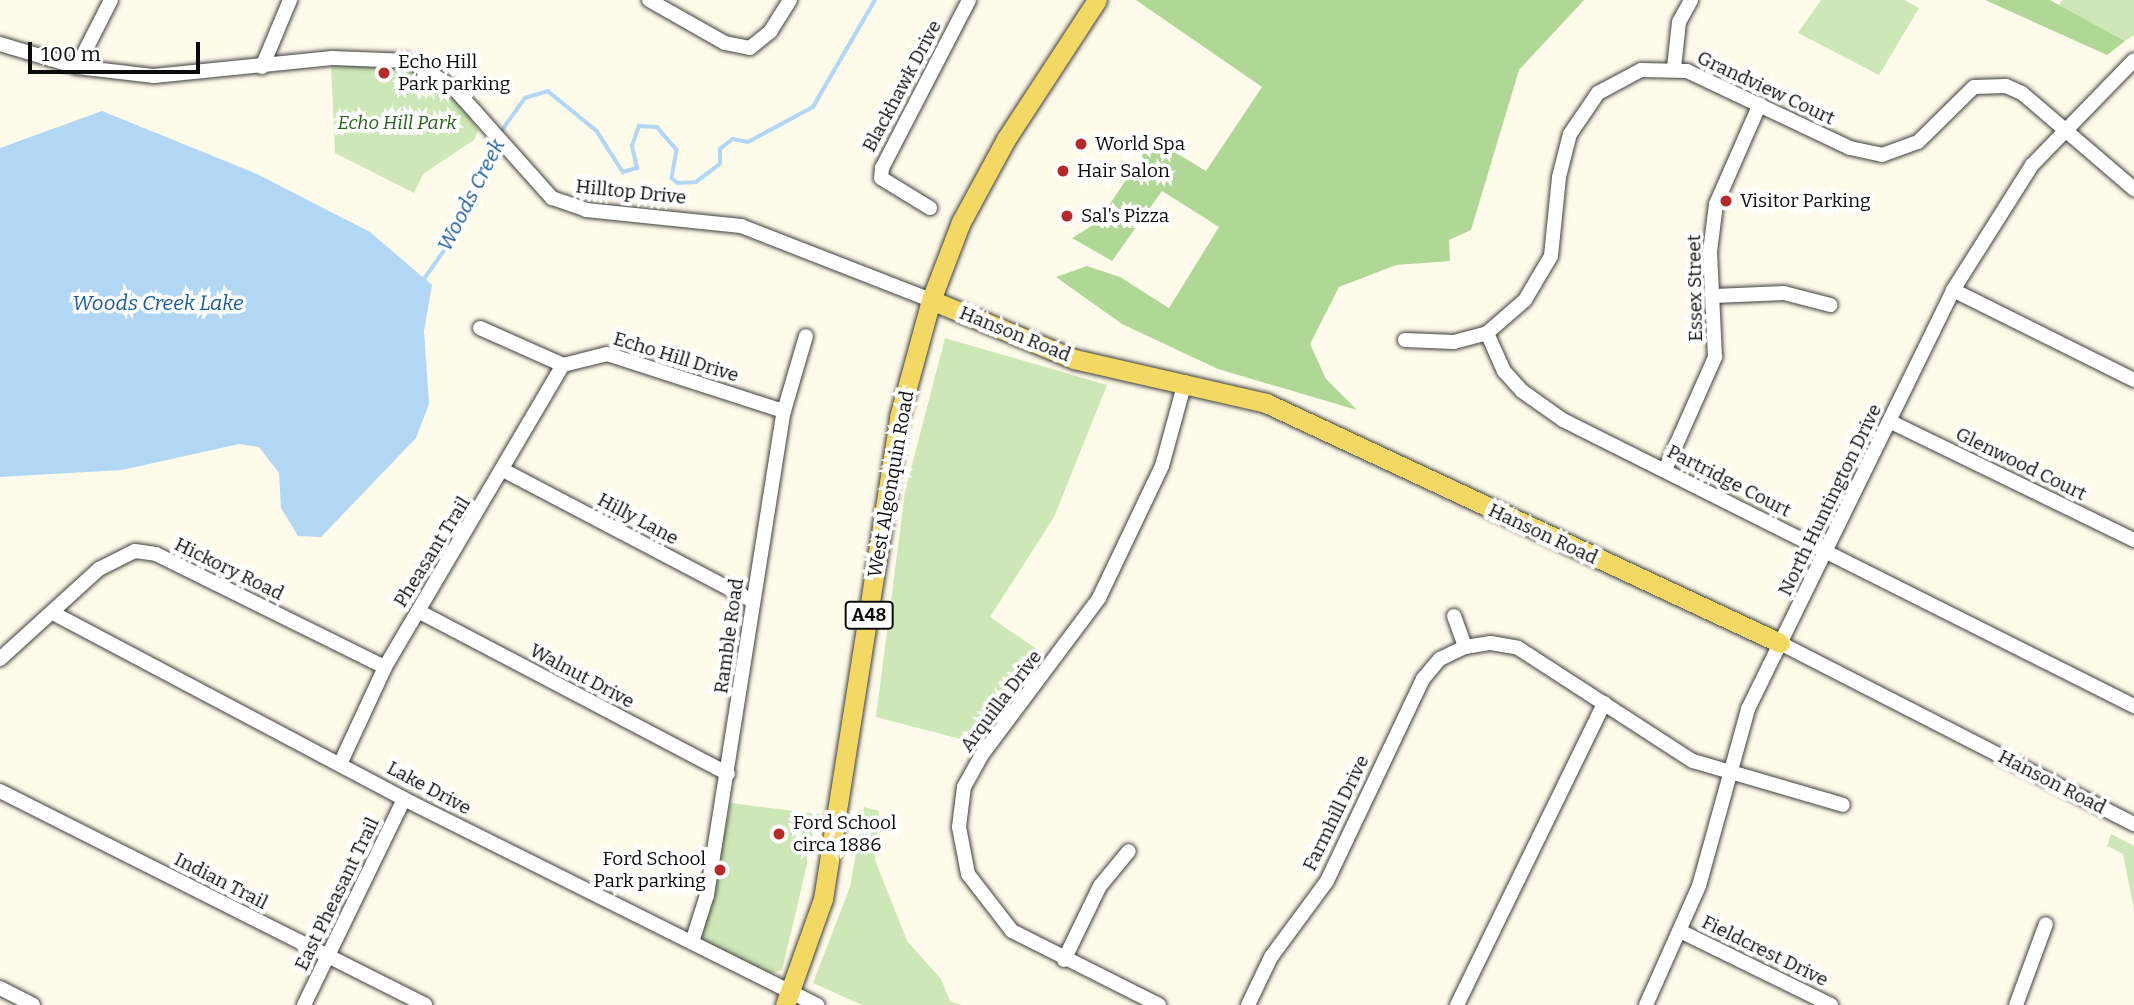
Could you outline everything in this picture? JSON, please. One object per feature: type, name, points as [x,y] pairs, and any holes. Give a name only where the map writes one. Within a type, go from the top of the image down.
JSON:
[{"type":"main road","name":"West Algonquin Road","points":[[789,998],[823,900],[899,417],[931,300],[961,222],[1006,139],[1097,0]]},
{"type":"main road","name":"Hanson Road","points":[[931,300],[1074,359],[1266,402],[1780,643]]},
{"type":"street","points":[[77,67],[111,0]]},
{"type":"street","points":[[262,67],[290,0]]},
{"type":"street","points":[[649,0],[737,48],[759,43],[787,5]]},
{"type":"street","name":"Blackhawk Drive","points":[[930,208],[881,178],[881,168],[969,0]]},
{"type":"street","points":[[1674,68],[1679,22],[1691,0]]},
{"type":"street","name":"Hilltop Drive","points":[[0,44],[77,67],[154,76],[332,58],[403,60],[443,79],[477,113],[537,188],[569,206],[741,226],[931,300]]},
{"type":"street","name":"North Huntington Drive","points":[[1646,1005],[1682,932],[1740,729],[1891,422],[1952,290],[1980,240],[2062,129],[2134,60]]},
{"type":"street","name":"Grandview Court","points":[[1405,340],[1454,342],[1487,333],[1525,300],[1546,268],[1563,154],[1583,112],[1619,78],[1642,70],[1674,68],[1871,154],[1894,153],[1918,142],[1958,98],[1973,87],[1992,84],[2022,93],[2134,189]]},
{"type":"street","name":"Essex Street","points":[[1665,470],[1715,357],[1710,252],[1716,204],[1760,104]]},
{"type":"street","points":[[1952,290],[2134,380]]},
{"type":"street","points":[[1714,296],[1784,293],[1830,305]]},
{"type":"street","points":[[480,328],[563,365]]},
{"type":"street","name":"Partridge Court","points":[[1487,333],[1504,371],[1539,405],[1824,554],[2134,706]]},
{"type":"street","name":"Ramble Road","points":[[692,942],[707,895],[728,774],[784,411],[806,336]]},
{"type":"street","name":"Echo Hill Drive","points":[[563,365],[607,354],[784,411]]},
{"type":"street","name":"Pheasant Trail","points":[[341,762],[385,667],[505,471],[563,365]]},
{"type":"street","name":"Arquilla Drive","points":[[1159,1005],[1064,960],[1012,931],[974,886],[961,850],[964,787],[981,756],[1078,633],[1099,598],[1162,467],[1185,382]]},
{"type":"street","name":"Glenwood Court","points":[[1891,422],[2134,540]]},
{"type":"street","name":"Hilly Lane","points":[[505,471],[753,601]]},
{"type":"street","name":"Hickory Road","points":[[0,659],[99,569],[135,551],[156,554],[385,667]]},
{"type":"street","name":"Walnut Drive","points":[[418,611],[728,774]]},
{"type":"street","name":"Lake Drive","points":[[53,613],[71,627],[341,762],[404,799],[692,942],[789,998],[818,1005]]},
{"type":"street","points":[[1454,616],[1465,647]]},
{"type":"street","name":"Farmhill Drive","points":[[1248,1005],[1271,957],[1326,881],[1423,678],[1440,659],[1465,647],[1491,643],[1518,648],[1674,750],[1729,775],[1843,805]]},
{"type":"street","name":"Hanson Road","points":[[1780,643],[2134,824]]},
{"type":"street","points":[[1457,1005],[1604,703]]},
{"type":"street","name":"Indian Trail","points":[[0,791],[425,1005]]},
{"type":"street","name":"East Pheasant Trail","points":[[304,1005],[404,799]]},
{"type":"street","points":[[1064,960],[1100,886],[1129,852]]},
{"type":"street","points":[[2015,1005],[2046,924]]},
{"type":"street","name":"Fieldcrest Drive","points":[[1682,932],[1831,1005]]},
{"type":"street","points":[[0,988],[33,1005]]},
{"type":"green space","points":[[1136,0],[1584,0],[1519,70],[1471,230],[1449,240],[1450,261],[1396,265],[1339,287],[1310,344],[1326,379],[1357,410],[1218,369],[1122,324],[1056,277],[1087,266],[1120,277],[1169,308],[1219,227],[1162,191],[1112,261],[1072,238],[1098,222],[1153,139],[1206,171],[1262,87]]},
{"type":"green space","points":[[1821,0],[1904,0],[1919,8],[1879,75],[1798,33]]},
{"type":"green space","points":[[1985,0],[2050,0],[2125,41],[2107,55]]},
{"type":"green space","points":[[2062,0],[2134,0],[2134,35],[2125,41],[2059,5]]},
{"type":"green space","name":"Echo Hill Park","points":[[331,64],[413,68],[442,87],[469,116],[478,130],[474,140],[423,174],[414,193],[335,153]]},
{"type":"green space","points":[[945,338],[1107,385],[1054,517],[990,617],[1044,654],[968,741],[876,717],[905,492]]},
{"type":"green space","points":[[731,803],[819,814],[782,970],[770,974],[701,940]]},
{"type":"green space","points":[[864,807],[879,811],[875,860],[907,941],[941,979],[950,1001],[961,1005],[862,1005],[813,983],[850,887]]},
{"type":"green space","points":[[2111,834],[2134,846],[2134,910],[2123,854],[2107,846]]},
{"type":"water","name":"Woods Creek Lake","points":[[102,111],[257,174],[370,232],[432,285],[424,331],[429,404],[416,438],[321,537],[298,536],[281,508],[279,473],[259,447],[239,444],[122,470],[0,477],[0,148]]},
{"type":"waterway","name":"Woods Creek","points":[[500,133],[525,98],[548,91],[597,131],[623,172],[637,168],[632,146],[639,126],[657,127],[677,150],[672,178],[678,183],[696,182],[720,164],[720,149],[733,139],[748,142],[813,107],[875,0]]},
{"type":"waterway","name":"Woods Creek","points":[[422,282],[443,252],[496,140]]},
{"type":"place","name":"Echo Hill Park parking","points":[[384,73]]},
{"type":"place","name":"World Spa","points":[[1081,144]]},
{"type":"place","name":"Hair Salon","points":[[1063,171]]},
{"type":"place","name":"Visitor Parking","points":[[1726,201]]},
{"type":"place","name":"Sal's Pizza","points":[[1067,216]]},
{"type":"place","name":"Ford School circa 1886","points":[[779,834]]},
{"type":"place","name":"Ford School Park parking","points":[[720,870]]}]
